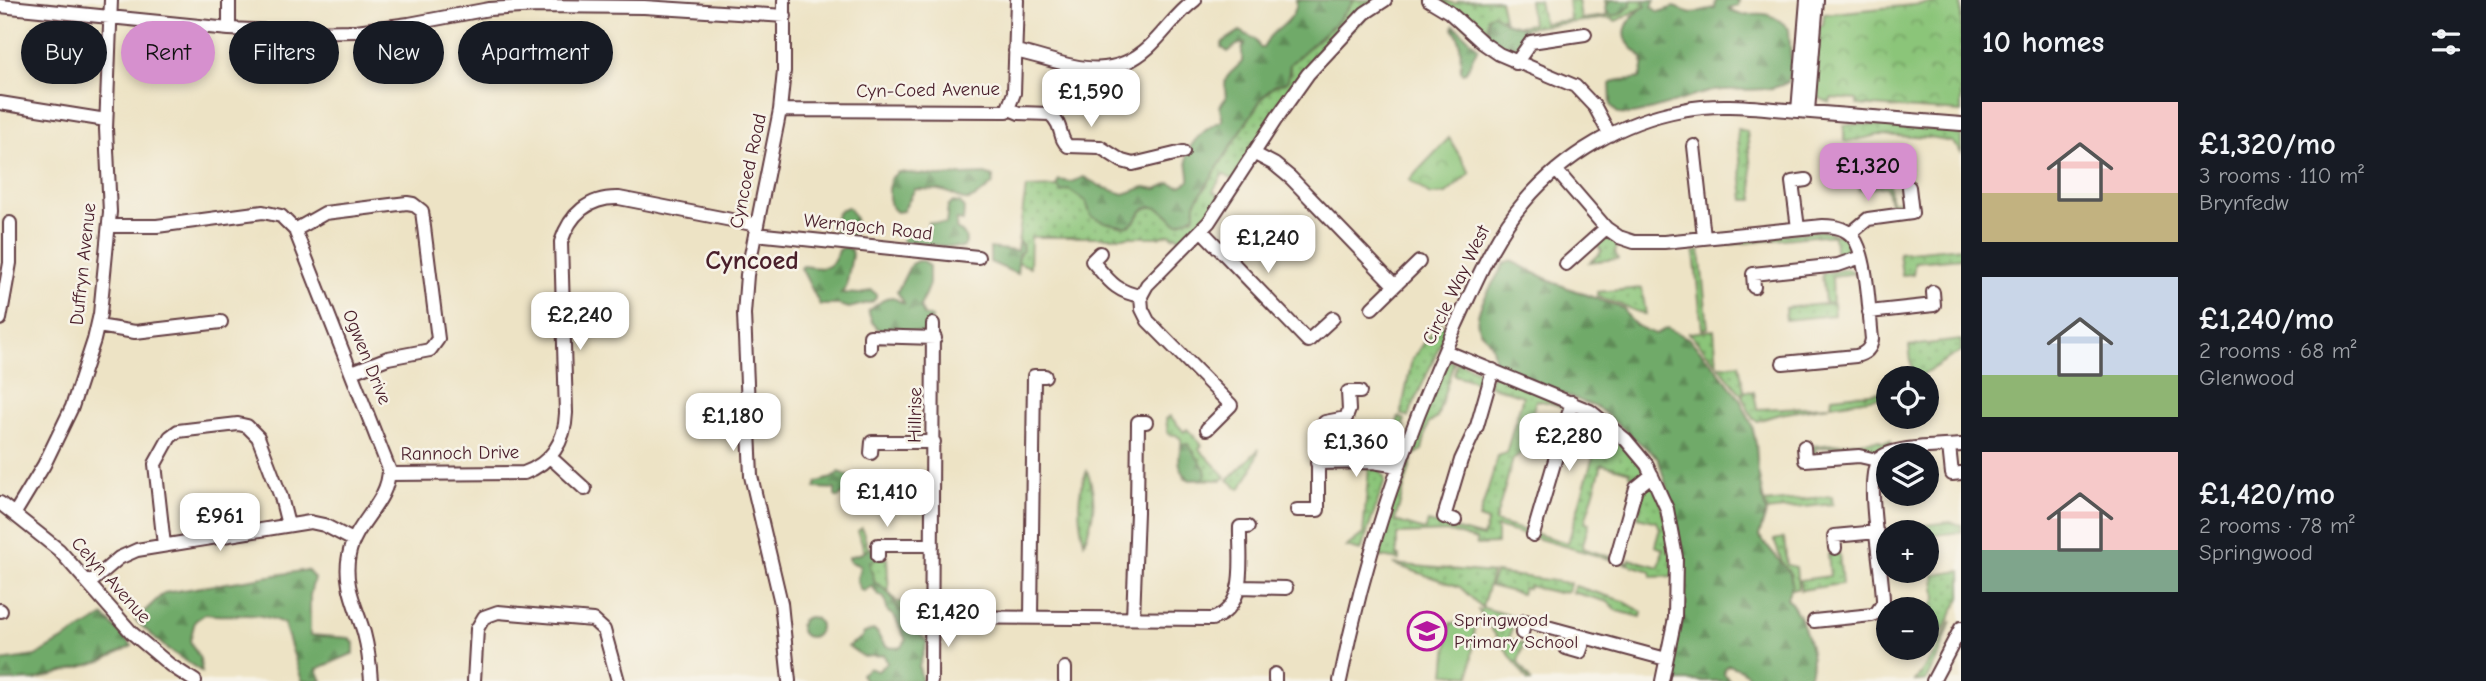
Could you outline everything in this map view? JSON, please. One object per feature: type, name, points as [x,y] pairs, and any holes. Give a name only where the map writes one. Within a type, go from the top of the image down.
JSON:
[{"type":"street","name":"Duffryn Avenue","points":[[15,513],[62,429],[98,326],[104,287],[110,201],[106,120],[111,0]]},
{"type":"street","points":[[229,0],[229,21]]},
{"type":"street","name":"Cyncoed Road","points":[[784,0],[784,71],[780,110],[744,303],[750,458],[756,501],[780,603],[789,681]]},
{"type":"street","name":"Cyn-Coed Avenue","points":[[780,110],[1009,110],[1014,93],[1017,0]]},
{"type":"street","points":[[1015,51],[1083,69],[1093,70],[1117,65],[1129,61],[1147,49],[1195,0]]},
{"type":"street","points":[[1207,429],[1231,405],[1147,321],[1141,296],[1147,285],[1202,231],[1314,66],[1365,13],[1385,0]]},
{"type":"street","points":[[1429,0],[1449,12],[1489,48],[1516,63],[1576,86],[1595,107],[1610,135]]},
{"type":"street","points":[[1802,111],[1807,0]]},
{"type":"street","points":[[1802,111],[1817,0]]},
{"type":"street","points":[[339,31],[356,31],[509,7],[644,4],[785,16]]},
{"type":"street","points":[[0,6],[229,29]]},
{"type":"street","points":[[1516,63],[1531,42],[1585,34]]},
{"type":"street","points":[[0,103],[106,120]]},
{"type":"street","name":"Circle Way West","points":[[1340,681],[1363,577],[1398,466],[1445,351],[1492,248],[1525,201],[1556,170],[1610,135],[1647,119],[1686,109],[1728,106],[1961,124]]},
{"type":"street","points":[[1009,110],[1050,114],[1060,125],[1062,139],[1068,146],[1100,147],[1127,164],[1183,152]]},
{"type":"street","points":[[1693,146],[1704,237]]},
{"type":"street","points":[[1253,153],[1274,164],[1291,178],[1394,285]]},
{"type":"street","points":[[1556,170],[1606,228],[1626,240],[1642,243],[1830,226],[1850,234],[1861,257],[1872,344],[1861,355],[1783,363]]},
{"type":"street","points":[[1798,228],[1792,182],[1806,180]]},
{"type":"street","points":[[1850,234],[1868,219],[1912,213],[1909,187]]},
{"type":"street","points":[[584,489],[550,457],[561,442],[566,422],[560,254],[564,233],[574,216],[596,201],[619,198],[756,230]]},
{"type":"street","points":[[109,226],[157,226],[263,212],[281,216],[295,229],[325,213],[413,204],[422,211],[438,340],[430,350],[396,355],[352,372]]},
{"type":"street","points":[[0,319],[10,263],[10,223]]},
{"type":"street","points":[[1566,264],[1606,228]]},
{"type":"street","name":"Ogwen Drive","points":[[295,229],[388,463],[389,474]]},
{"type":"street","name":"Werngoch Road","points":[[756,230],[978,257]]},
{"type":"street","points":[[1202,231],[1308,341],[1333,318]]},
{"type":"street","points":[[1100,253],[1092,261],[1117,288],[1125,293],[1141,296]]},
{"type":"street","points":[[1755,287],[1753,274],[1838,265],[1861,257]]},
{"type":"street","points":[[1372,308],[1419,262]]},
{"type":"street","points":[[1869,312],[1934,305],[1933,292]]},
{"type":"street","points":[[98,326],[135,332],[221,322]]},
{"type":"street","name":"Hillrise","points":[[870,348],[870,336],[934,331],[931,681]]},
{"type":"street","points":[[1445,351],[1590,411],[1615,428],[1637,452],[1652,475],[1667,509],[1676,557],[1675,618],[1662,681]]},
{"type":"street","points":[[1455,520],[1444,517],[1461,460],[1477,426],[1493,370]]},
{"type":"street","points":[[1031,618],[1034,376],[1045,376]]},
{"type":"street","points":[[1297,510],[1318,510],[1318,428],[1325,422],[1346,418],[1349,410],[1348,392],[1360,392]]},
{"type":"street","points":[[1533,535],[1572,402]]},
{"type":"street","points":[[1133,618],[1138,422],[1146,422]]},
{"type":"street","points":[[164,545],[155,464],[173,433],[183,430],[238,424],[252,429],[258,437],[281,498],[288,525]]},
{"type":"street","points":[[872,453],[872,442],[933,442]]},
{"type":"street","points":[[1955,446],[1952,474],[1961,473]]},
{"type":"street","points":[[1804,447],[1805,460],[1859,456],[1876,460]]},
{"type":"street","name":"Rannoch Drive","points":[[389,474],[513,474],[534,469],[550,457]]},
{"type":"street","points":[[1317,463],[1373,462],[1398,466]]},
{"type":"street","points":[[1876,467],[1872,480],[1876,522]]},
{"type":"street","points":[[371,681],[365,638],[347,580],[348,556],[353,540],[384,494],[389,474]]},
{"type":"street","points":[[1616,559],[1636,488],[1652,475]]},
{"type":"street","name":"Celyn Avenue","points":[[0,503],[59,550],[132,633],[195,681]]},
{"type":"street","points":[[90,583],[128,553],[164,545],[288,525],[317,523],[353,540]]},
{"type":"street","points":[[931,617],[1212,619],[1229,609],[1236,598],[1240,527],[1248,527]]},
{"type":"street","points":[[1835,548],[1834,536],[1876,532]]},
{"type":"street","points":[[878,556],[878,545],[932,545]]},
{"type":"street","points":[[1814,621],[1872,615],[1881,608],[1884,598],[1882,583]]},
{"type":"street","points":[[1238,587],[1286,589]]},
{"type":"street","points":[[474,681],[477,629],[484,617],[498,612],[593,620],[604,630],[618,681]]},
{"type":"street","points":[[1522,633],[1525,621],[1666,659]]},
{"type":"street","points":[[1933,681],[1961,628]]},
{"type":"street","points":[[1566,648],[1580,652],[1585,637]]},
{"type":"green space","points":[[1296,0],[1354,0],[1336,23],[1290,64],[1288,80],[1275,85],[1262,98],[1195,203],[1195,215],[1179,223],[1158,208],[1148,207],[1139,214],[1135,222],[1121,226],[1091,216],[1086,202],[1069,190],[1061,192],[1057,184],[1059,180],[1071,182],[1084,177],[1102,187],[1124,194],[1145,187],[1157,189],[1170,183],[1180,186],[1187,183],[1187,159],[1191,145],[1211,126],[1222,121],[1220,108],[1226,98],[1226,80],[1242,62],[1245,43],[1228,52],[1221,47],[1223,42],[1240,31],[1255,39],[1260,48],[1263,48],[1270,36],[1292,15]]},
{"type":"green space","points":[[1354,0],[1385,0],[1321,58],[1235,181],[1223,174],[1213,191],[1224,198],[1186,246],[1176,235],[1173,237],[1170,234],[1160,237],[1031,237],[1030,267],[1017,262],[1023,245],[1018,242],[1026,188],[1057,187],[1069,190],[1087,202],[1092,215],[1121,226],[1130,225],[1143,210],[1150,207],[1193,218],[1195,203],[1262,98],[1275,85],[1285,83],[1290,74],[1290,64],[1336,23]]},
{"type":"green space","points":[[1429,0],[1444,0],[1455,4],[1459,1],[1500,0],[1505,22],[1501,17],[1519,49],[1522,27],[1518,26],[1532,24],[1529,0],[1539,0],[1543,23],[1570,20],[1568,0],[1578,0],[1581,19],[1607,16],[1605,0],[1643,0],[1646,6],[1616,21],[1609,18],[1525,28],[1526,39],[1516,63]]},
{"type":"green space","points":[[1610,0],[1631,0],[1631,5],[1622,14],[1611,16],[1605,9]]},
{"type":"green space","points":[[1643,0],[1655,0],[1652,7],[1658,12],[1674,7],[1695,13],[1715,8],[1716,0],[1739,0],[1738,6],[1729,9],[1735,13],[1763,14],[1779,20],[1789,29],[1791,62],[1788,82],[1761,90],[1713,91],[1638,113],[1618,114],[1611,105],[1610,84],[1640,78],[1643,60],[1628,43],[1625,32],[1637,12],[1646,6]]},
{"type":"green space","points":[[1961,0],[1961,112],[1857,105],[1857,100],[1831,98],[1830,103],[1815,94],[1819,26],[1823,25],[1824,14]]},
{"type":"green space","points":[[1493,13],[1505,22],[1522,27],[1524,31],[1525,39],[1513,56],[1496,45],[1490,37],[1488,17]]},
{"type":"green space","points":[[1454,25],[1478,47],[1463,73],[1460,43],[1453,29]]},
{"type":"green space","points":[[1844,125],[1961,132],[1961,152],[1952,142],[1930,138],[1878,135],[1844,141]]},
{"type":"green space","points":[[1737,129],[1747,131],[1754,200],[1744,200]]},
{"type":"green space","points":[[1449,138],[1470,173],[1446,194],[1430,195],[1409,180]]},
{"type":"green space","points":[[1881,149],[1885,149],[1891,202],[1901,201],[1901,192],[1905,193],[1908,200],[1902,201],[1901,210],[1892,212],[1886,186],[1859,190],[1859,187],[1886,183]]},
{"type":"green space","points":[[898,172],[939,176],[985,174],[993,177],[993,184],[969,200],[944,191],[915,189],[903,211],[897,212],[891,206],[889,193],[890,179]]},
{"type":"green space","points":[[953,202],[960,203],[964,209],[963,221],[957,220],[956,229],[965,236],[966,243],[963,248],[903,242],[902,233],[927,233],[928,222],[946,224],[948,206]]},
{"type":"green space","points":[[848,207],[856,228],[854,236],[844,238],[835,234],[835,221],[837,213]]},
{"type":"green space","points":[[1823,230],[1846,238],[1850,246],[1848,255],[1836,259],[1834,236],[1823,235],[1724,245],[1724,241]]},
{"type":"green space","points":[[1605,237],[1618,244],[1615,252],[1618,259],[1590,262],[1602,251],[1596,244]]},
{"type":"green space","points":[[1018,242],[1023,250],[1019,254],[1017,274],[990,262],[990,248],[1017,251]]},
{"type":"green space","points":[[844,247],[851,250],[852,255],[846,288],[841,293],[861,294],[871,290],[876,294],[876,298],[872,302],[849,308],[820,305],[801,268],[829,266],[838,250]]},
{"type":"green space","points":[[1961,247],[1961,258],[1915,262],[1913,274],[1902,275],[1899,253]]},
{"type":"green space","points":[[1700,251],[1708,328],[1702,329],[1694,252]]},
{"type":"green space","points":[[924,261],[929,266],[929,284],[920,307],[924,315],[932,318],[928,333],[878,329],[868,311],[886,298],[892,297],[905,304],[897,292],[911,264]]},
{"type":"green space","points":[[1511,261],[1555,283],[1624,309],[1633,323],[1645,330],[1656,334],[1667,328],[1688,338],[1740,399],[1752,425],[1766,513],[1759,536],[1790,573],[1792,584],[1787,598],[1798,615],[1811,649],[1811,671],[1807,680],[1755,681],[1742,670],[1729,665],[1724,674],[1730,681],[1668,681],[1672,655],[1682,624],[1680,613],[1685,586],[1676,519],[1658,458],[1598,408],[1494,366],[1491,346],[1480,331],[1478,316],[1504,264]]},
{"type":"green space","points":[[1846,269],[1857,273],[1832,276],[1833,302],[1825,303],[1822,274]]},
{"type":"green space","points":[[1642,288],[1646,315],[1597,296],[1597,292]]},
{"type":"green space","points":[[1833,303],[1834,315],[1786,320],[1785,308]]},
{"type":"green space","points":[[1440,322],[1447,329],[1408,417],[1401,414],[1412,359]]},
{"type":"green space","points":[[1714,330],[1717,364],[1689,333]]},
{"type":"green space","points":[[1961,340],[1961,352],[1936,366],[1912,366],[1909,346]]},
{"type":"green space","points":[[1454,361],[1437,418],[1428,424],[1422,450],[1413,456],[1395,521],[1425,530],[1428,522],[1483,537],[1488,521],[1479,518],[1498,456],[1506,453],[1523,396],[1488,385],[1493,370],[1603,419],[1657,484],[1677,576],[1651,577],[1651,571],[1497,527],[1497,544],[1477,545],[1476,540],[1450,532],[1397,534],[1399,560],[1375,556],[1416,429],[1444,364]],"holes":[[[1536,400],[1557,405],[1569,412],[1565,425],[1605,438],[1598,454],[1594,453],[1568,543],[1495,522],[1513,459],[1521,453]],[[1602,464],[1630,472],[1629,475],[1644,480],[1633,496],[1642,499],[1638,517],[1657,522],[1660,528],[1655,546],[1663,549],[1659,567],[1630,559],[1629,563],[1582,548],[1589,523],[1585,522]]]},
{"type":"green space","points":[[1457,361],[1481,372],[1481,383],[1454,375]]},
{"type":"green space","points":[[1739,364],[1744,390],[1741,394],[1719,366]]},
{"type":"green space","points":[[1745,391],[1754,392],[1757,409],[1829,406],[1780,414],[1757,421],[1753,419],[1742,396]]},
{"type":"green space","points":[[1876,392],[1876,398],[1831,405],[1832,397]]},
{"type":"green space","points":[[1170,416],[1184,432],[1187,429],[1202,445],[1199,449],[1226,477],[1222,480],[1185,479],[1181,439],[1168,434],[1166,419]]},
{"type":"green space","points":[[1399,417],[1405,420],[1405,427],[1394,452],[1386,457],[1370,459],[1369,453],[1378,430],[1394,430]]},
{"type":"green space","points":[[1891,441],[1876,443],[1876,453],[1873,454],[1860,452],[1859,445],[1816,448],[1816,455],[1813,454],[1812,446]]},
{"type":"green space","points":[[1182,444],[1188,444],[1205,469],[1206,475],[1203,479],[1190,480],[1183,473],[1179,459]]},
{"type":"green space","points":[[1259,449],[1252,470],[1240,489],[1228,480]]},
{"type":"green space","points":[[1369,466],[1380,469],[1385,480],[1361,551],[1346,547],[1363,534]]},
{"type":"green space","points":[[1087,471],[1093,506],[1091,524],[1084,542],[1079,506]]},
{"type":"green space","points":[[839,472],[854,480],[857,487],[856,497],[849,498],[845,492],[838,498],[835,496],[835,489],[815,488],[817,482],[832,478]]},
{"type":"green space","points":[[1832,496],[1833,504],[1766,511],[1765,503]]},
{"type":"green space","points":[[1951,522],[1961,525],[1961,532],[1939,535],[1939,523]]},
{"type":"green space","points":[[862,528],[871,558],[887,558],[889,593],[897,602],[932,604],[931,627],[914,627],[875,587],[858,531]]},
{"type":"green space","points":[[1784,538],[1787,565],[1796,567],[1798,589],[1792,589],[1774,540]]},
{"type":"green space","points":[[872,547],[876,559],[869,562],[875,583],[889,594],[898,610],[902,611],[907,605],[916,609],[916,615],[926,616],[919,633],[927,642],[919,667],[922,681],[865,681],[861,674],[869,668],[878,671],[887,663],[884,655],[864,657],[848,646],[864,633],[873,630],[883,644],[892,648],[902,647],[906,640],[895,617],[888,612],[884,597],[878,595],[872,586],[864,591],[860,589],[857,580],[860,566],[849,561],[849,557]]},
{"type":"green space","points":[[1839,553],[1842,584],[1801,590],[1799,580],[1830,576],[1828,554]]},
{"type":"green space","points":[[1393,564],[1492,573],[1482,608],[1460,587]]},
{"type":"green space","points":[[307,570],[314,578],[310,595],[310,635],[349,638],[354,643],[354,653],[317,669],[322,681],[302,681],[284,624],[273,619],[254,615],[205,614],[195,621],[190,641],[200,659],[202,672],[166,648],[135,620],[164,593]]},
{"type":"green space","points":[[1961,571],[1961,597],[1939,638],[1939,597],[1936,597],[1935,583],[1939,583],[1939,574]]},
{"type":"green space","points":[[1495,573],[1570,583],[1568,591],[1558,593],[1529,586],[1528,589],[1523,588],[1521,594],[1490,586]]},
{"type":"green space","points":[[1575,586],[1623,601],[1642,612],[1641,617],[1617,611],[1608,602],[1572,592]]},
{"type":"green space","points":[[1484,608],[1515,617],[1509,639],[1528,645],[1523,645],[1518,662],[1531,681],[1528,681],[1478,610]]},
{"type":"green space","points":[[104,616],[132,646],[102,661],[35,680],[0,681],[0,661],[35,656]]},
{"type":"green space","points":[[810,617],[817,620],[820,627],[817,634],[810,637],[803,634],[800,627],[803,620]]},
{"type":"green space","points":[[1951,621],[1939,655],[1939,646]]},
{"type":"green space","points":[[1450,623],[1475,625],[1470,676],[1445,674]]},
{"type":"green space","points":[[1930,660],[1936,660],[1926,680],[1915,681]]},
{"type":"place","name":"Springwood Primary School","points":[[1427,631]]},
{"type":"district","name":"Cyncoed","points":[[752,261]]}]
